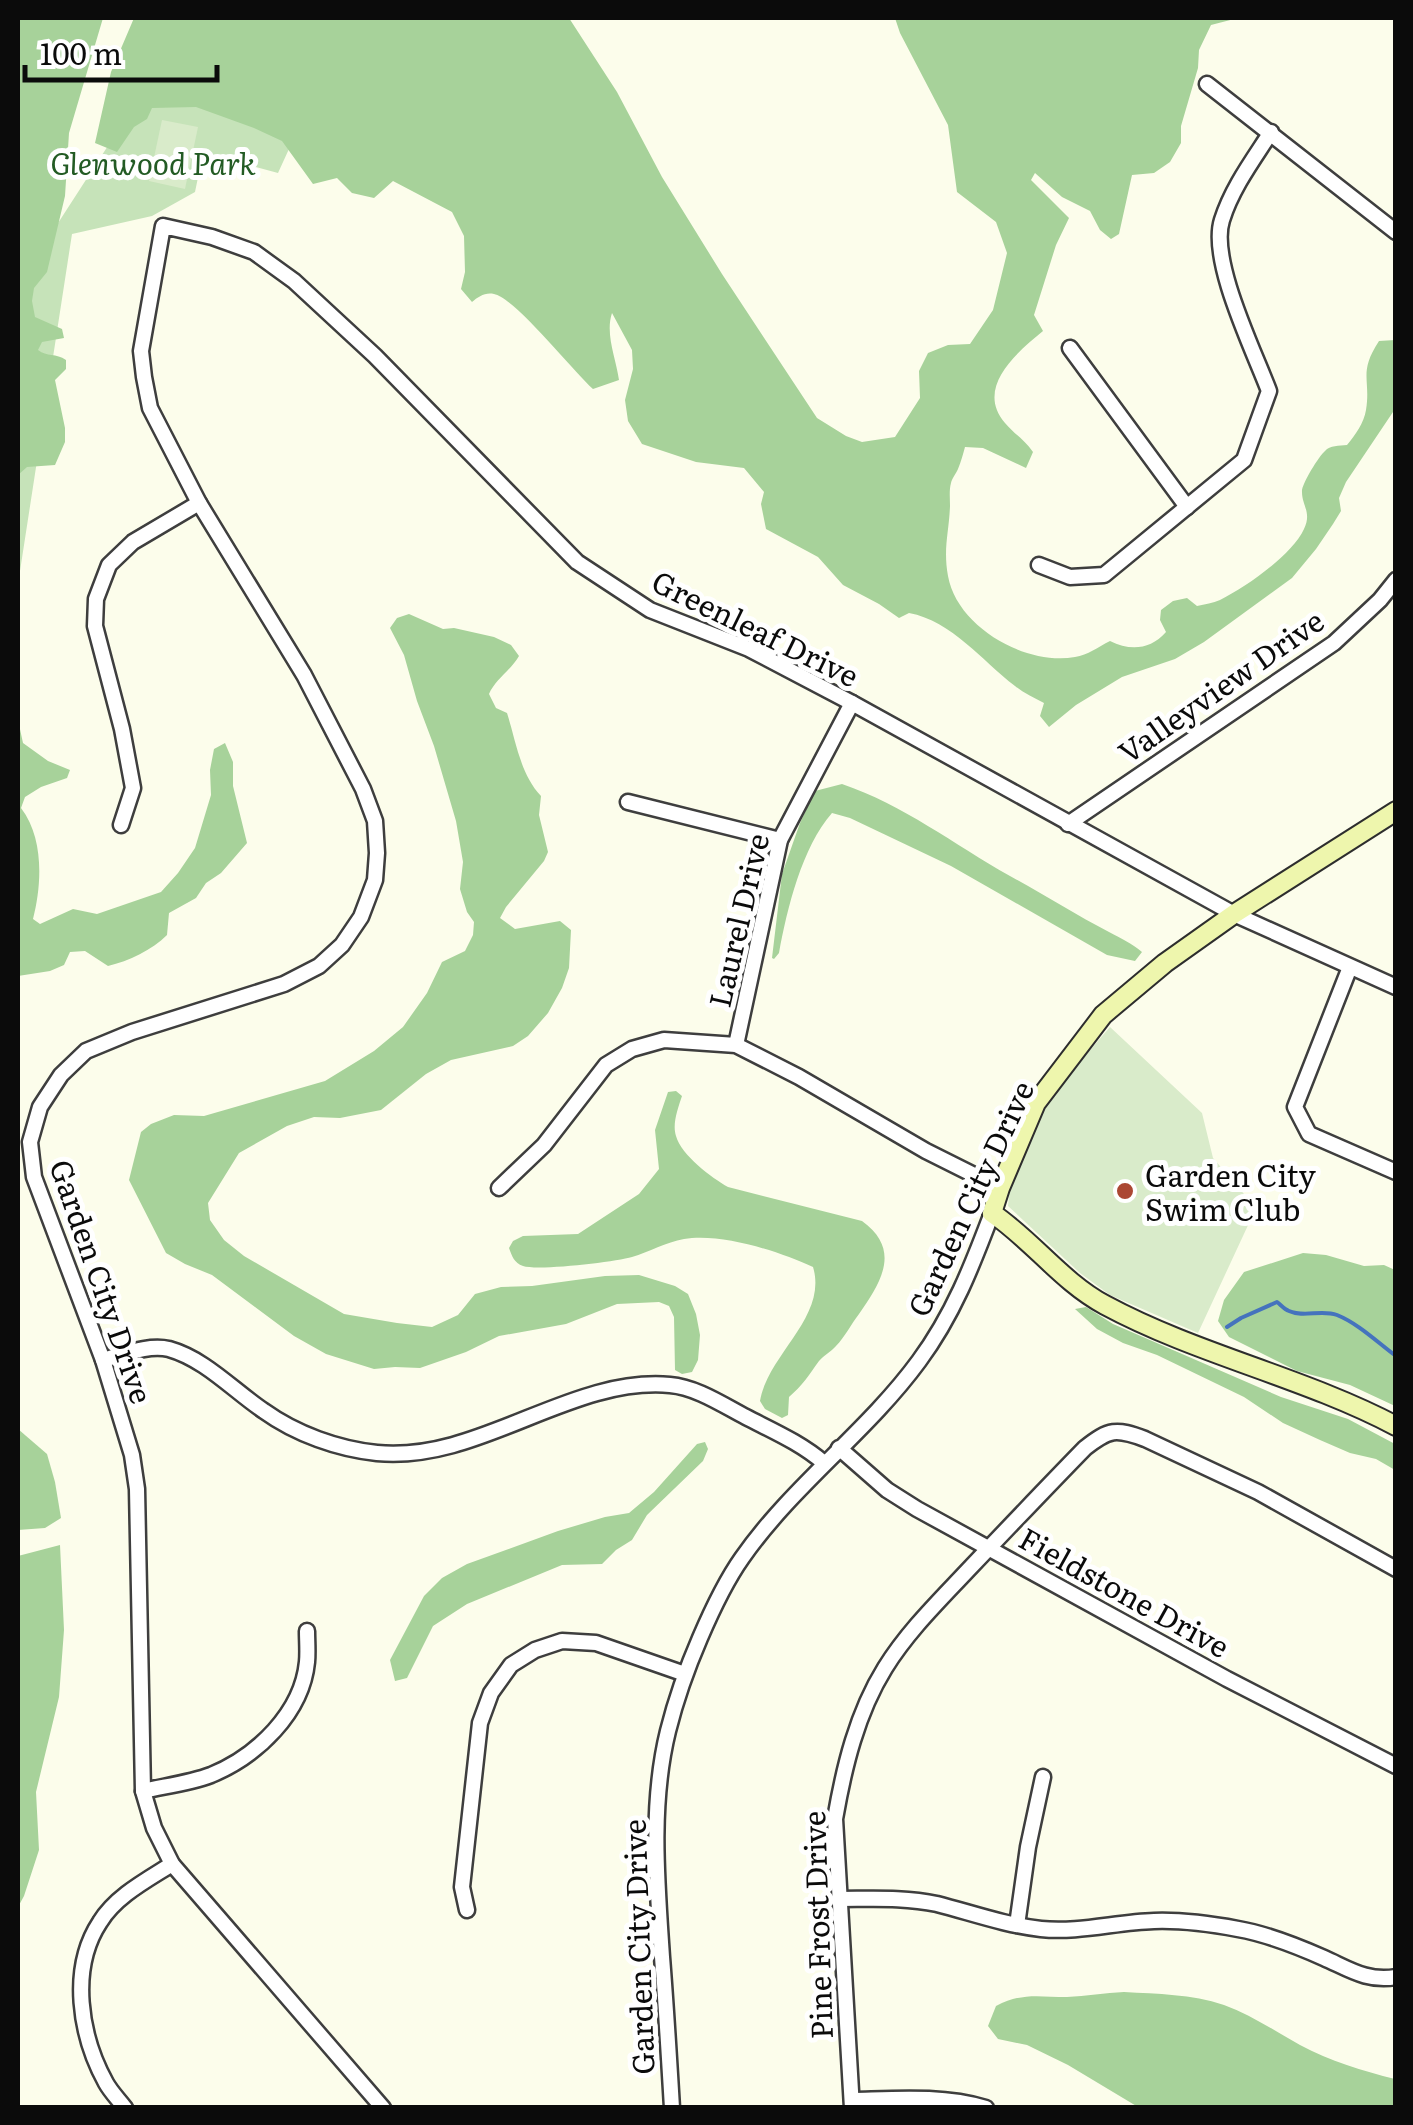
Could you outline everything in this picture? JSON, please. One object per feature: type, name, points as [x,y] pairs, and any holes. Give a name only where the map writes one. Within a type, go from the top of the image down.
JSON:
[{"type":"street","points":[[1207,84],[1396,232]]},
{"type":"street","points":[[1040,565],[1070,577],[1104,575],[1244,460],[1270,390],[1223,269],[1220,224],[1238,184],[1271,132]]},
{"type":"street","name":"Garden City Drive","points":[[163,226],[141,350],[150,408],[199,503],[304,675],[363,789],[375,820],[374,880],[361,916],[342,945],[319,966],[284,984],[132,1032],[86,1051],[61,1075],[40,1107],[30,1142],[34,1177],[102,1360],[132,1455],[138,1489],[143,1792],[154,1828],[172,1864],[382,2108]]},
{"type":"street","name":"Greenleaf Drive","points":[[163,226],[254,252],[294,281],[376,356],[577,562],[650,610],[749,649],[1234,914],[1396,986]]},
{"type":"street","points":[[1070,348],[1188,507]]},
{"type":"street","points":[[121,825],[133,788],[95,626],[96,599],[109,565],[133,542],[199,503]]},
{"type":"street","name":"Valleyview Drive","points":[[1068,824],[1334,643],[1396,580]]},
{"type":"street","name":"Laurel Drive","points":[[852,704],[780,840],[736,1046],[799,1077],[926,1152],[1000,1188]]},
{"type":"street","points":[[628,802],[780,840]]},
{"type":"street","name":"Garden City Drive","points":[[672,2108],[657,1889],[660,1776],[685,1674],[714,1607],[742,1558],[824,1463],[918,1364],[948,1319],[1036,1103],[1104,1015],[1165,963],[1234,914],[1396,811]]},
{"type":"street","points":[[1350,967],[1295,1107],[1310,1134],[1396,1172]]},
{"type":"street","points":[[499,1188],[544,1145],[606,1065],[632,1049],[664,1040],[736,1046]]},
{"type":"street","points":[[992,1213],[1100,1303],[1396,1426]]},
{"type":"street","points":[[102,1360],[143,1349],[167,1348],[191,1359],[266,1413],[308,1435],[374,1453],[408,1455],[445,1448],[589,1396],[641,1385],[672,1385],[699,1393],[792,1440],[824,1463]]},
{"type":"street","name":"Pine Frost Drive","points":[[852,2104],[835,1819],[843,1773],[868,1701],[884,1669],[916,1626],[1085,1448],[1104,1433],[1114,1431],[1145,1439],[1258,1492],[1396,1569]]},
{"type":"street","name":"Fieldstone Drive","points":[[839,1448],[888,1490],[989,1548],[1396,1766]]},
{"type":"street","points":[[143,1792],[208,1776],[237,1762],[264,1741],[287,1716],[302,1686],[307,1631]]},
{"type":"street","points":[[467,1910],[462,1887],[480,1724],[492,1692],[511,1664],[562,1641],[596,1643],[685,1674]]},
{"type":"street","points":[[1017,1926],[1043,1777]]},
{"type":"street","points":[[126,2108],[107,2085],[88,2038],[80,1996],[85,1950],[102,1918],[130,1891],[172,1864]]},
{"type":"street","points":[[839,1899],[905,1899],[1045,1930],[1156,1921],[1206,1924],[1290,1944],[1358,1975],[1380,1980],[1396,1977]]},
{"type":"street","points":[[852,2104],[917,2098],[966,2102],[986,2108]]},
{"type":"green space","points":[[18,18],[103,18],[69,133],[65,196],[47,272],[34,288],[32,301],[35,317],[62,329],[64,338],[42,342],[38,350],[66,360],[66,369],[55,380],[65,442],[55,465],[27,467],[18,475]]},
{"type":"green space","points":[[134,18],[569,18],[617,92],[662,177],[722,274],[817,418],[862,442],[895,437],[920,398],[919,371],[928,353],[948,345],[970,344],[993,310],[1007,253],[996,222],[957,192],[948,125],[895,18],[1238,18],[1211,25],[1199,50],[1198,68],[1181,126],[1181,143],[1170,162],[1154,173],[1132,175],[1119,234],[1111,239],[1100,230],[1090,211],[1062,197],[1035,173],[1031,180],[1069,218],[1056,245],[1034,315],[1043,331],[1011,361],[994,397],[1005,423],[1033,452],[1026,468],[983,448],[965,447],[950,486],[946,557],[954,594],[965,611],[996,639],[1016,649],[1056,658],[1089,653],[1110,641],[1132,647],[1147,645],[1166,632],[1160,620],[1161,610],[1173,601],[1187,598],[1197,606],[1220,600],[1279,559],[1298,539],[1306,523],[1302,492],[1311,471],[1327,449],[1347,445],[1361,424],[1367,399],[1367,369],[1379,341],[1395,340],[1395,409],[1346,482],[1339,498],[1341,511],[1292,578],[1204,642],[1175,659],[1122,677],[1049,727],[1040,716],[1044,703],[1015,686],[953,633],[925,617],[909,613],[899,618],[843,585],[818,557],[766,529],[761,504],[764,492],[744,468],[696,462],[642,444],[628,421],[625,400],[633,369],[632,350],[612,313],[610,338],[619,380],[593,389],[503,298],[488,294],[472,302],[461,289],[465,272],[464,236],[452,212],[393,181],[374,198],[352,193],[337,178],[313,184],[282,141],[196,107],[152,108],[117,152],[95,143],[111,72]]},
{"type":"green space","name":"Glenwood Park","points":[[155,73],[294,138],[278,173],[203,153],[195,192],[152,216],[72,234],[18,584],[18,285]]},
{"type":"green space","points":[[162,120],[198,127],[185,189],[149,181]]},
{"type":"green space","points":[[409,614],[443,629],[494,637],[511,645],[519,656],[489,694],[496,708],[507,713],[523,767],[541,796],[539,815],[548,852],[500,918],[515,929],[560,921],[571,930],[569,968],[548,1013],[528,1036],[513,1046],[451,1060],[426,1074],[381,1110],[340,1118],[314,1117],[287,1126],[239,1153],[208,1203],[210,1220],[224,1240],[244,1256],[344,1314],[397,1323],[432,1327],[458,1315],[475,1294],[501,1287],[639,1275],[675,1286],[688,1294],[696,1314],[700,1335],[698,1360],[692,1372],[682,1374],[675,1370],[674,1317],[669,1306],[659,1302],[617,1304],[566,1324],[499,1336],[420,1368],[374,1369],[326,1354],[294,1336],[212,1275],[166,1253],[129,1180],[141,1132],[151,1124],[174,1115],[204,1116],[325,1081],[374,1051],[403,1027],[427,993],[442,962],[465,951],[473,935],[474,922],[460,889],[463,862],[456,821],[404,655],[390,628],[397,618]]},
{"type":"green space","points":[[18,720],[23,743],[48,761],[70,770],[67,778],[25,797],[21,808],[37,847],[39,876],[33,919],[40,924],[73,909],[97,914],[161,892],[195,848],[211,795],[214,749],[225,743],[233,762],[233,786],[247,843],[196,898],[169,913],[167,935],[140,954],[108,966],[85,951],[70,952],[64,965],[18,976]]},
{"type":"green space","points":[[842,784],[907,814],[1142,952],[1135,961],[1107,955],[951,866],[832,813],[804,861],[779,953],[772,958],[782,874],[800,823],[815,791]]},
{"type":"green space","name":"Garden City Swim Club","points":[[1110,1027],[1202,1113],[1213,1158],[1256,1208],[1198,1333],[1110,1295],[1080,1273],[1008,1206],[1011,1175],[1039,1109]]},
{"type":"green space","points":[[676,1091],[682,1096],[675,1126],[679,1143],[714,1178],[728,1187],[862,1221],[881,1243],[884,1266],[874,1290],[839,1342],[789,1397],[788,1415],[782,1418],[765,1409],[760,1401],[765,1384],[812,1302],[813,1267],[732,1241],[699,1238],[677,1240],[623,1259],[544,1267],[520,1265],[509,1248],[523,1236],[578,1234],[639,1194],[659,1169],[655,1130],[668,1092]]},
{"type":"green space","points":[[1303,1253],[1395,1270],[1395,1406],[1350,1385],[1297,1371],[1229,1337],[1218,1321],[1224,1300],[1244,1272]]},
{"type":"green space","points":[[1086,1307],[1113,1324],[1281,1397],[1348,1419],[1395,1444],[1395,1470],[1283,1423],[1244,1397],[1123,1343],[1097,1329],[1075,1309]]},
{"type":"green space","points":[[18,1429],[47,1454],[55,1482],[61,1518],[45,1528],[18,1530]]},
{"type":"green space","points":[[705,1442],[708,1449],[703,1461],[647,1515],[632,1540],[602,1564],[562,1565],[467,1604],[433,1626],[407,1678],[395,1681],[390,1660],[424,1596],[442,1578],[467,1564],[558,1531],[629,1513],[654,1492],[697,1444]]},
{"type":"green space","points":[[60,1545],[64,1630],[59,1697],[36,1792],[39,1850],[18,1907],[18,1556]]},
{"type":"green space","points":[[1124,1992],[1187,1997],[1234,2009],[1323,2056],[1395,2079],[1395,2107],[1138,2107],[1027,2045],[998,2039],[988,2026],[996,2006],[1015,1999]]},
{"type":"waterway","points":[[1227,1327],[1277,1302],[1295,1313],[1337,1315],[1396,1356]]},
{"type":"place","name":"Garden City Swim Club","points":[[1125,1191]]}]
